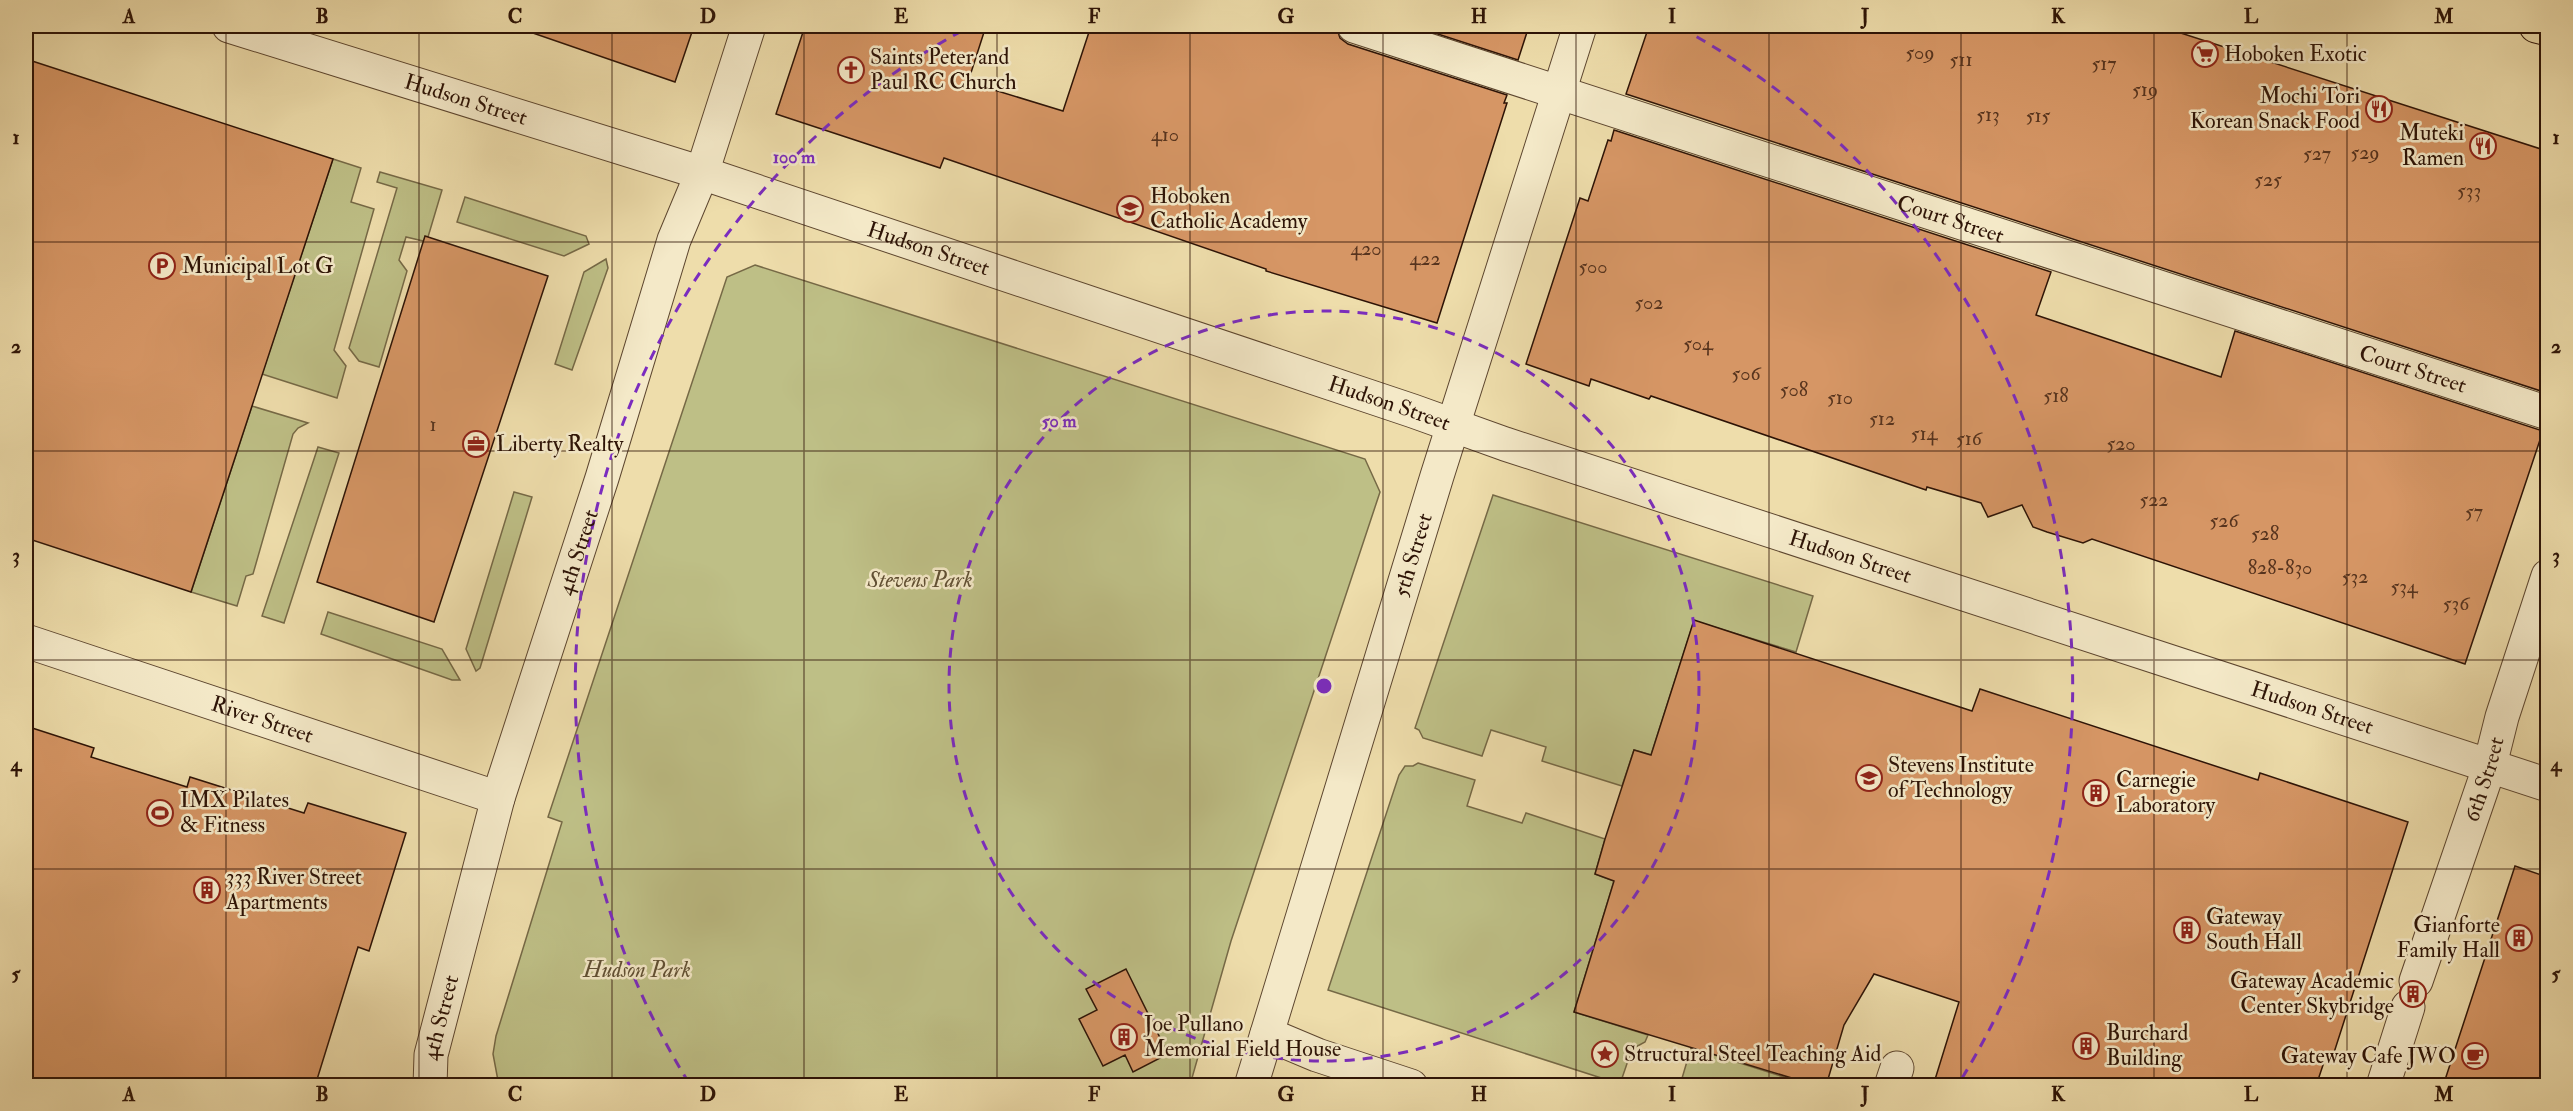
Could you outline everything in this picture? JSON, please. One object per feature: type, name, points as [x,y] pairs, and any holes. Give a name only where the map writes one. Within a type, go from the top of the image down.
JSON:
[{"type":"main road","points":[[2536,26],[2547,29]]},
{"type":"street","name":"Hudson Street","points":[[229,26],[702,173],[1453,426],[2547,785]]},
{"type":"street","name":"4th Street","points":[[430,1086],[431,1055],[498,798],[602,478],[674,240],[702,173],[749,26]]},
{"type":"street","name":"Court Street","points":[[1354,26],[2547,413]]},
{"type":"street","name":"5th Street","points":[[1251,1086],[1453,426],[1580,26]]},
{"type":"street","name":"6th Street","points":[[2383,1086],[2490,765],[2502,717],[2547,576]]},
{"type":"street","name":"River Street","points":[[26,641],[498,798]]},
{"type":"street","points":[[1268,1035],[1317,1055],[1411,1086]]},
{"type":"green space","points":[[333,159],[361,168],[351,202],[374,209],[334,350],[346,366],[337,398],[262,374]]},
{"type":"green space","points":[[380,172],[442,190],[428,237],[423,241],[406,237],[399,260],[407,271],[379,367],[359,361],[349,348],[397,188],[377,182]]},
{"type":"green space","points":[[465,197],[586,236],[589,244],[564,256],[457,222]]},
{"type":"green space","points":[[606,259],[608,268],[572,370],[555,364],[584,272]]},
{"type":"green space","name":"Stevens Park","points":[[755,265],[1365,459],[1380,492],[1231,941],[1190,1085],[499,1086],[493,1054],[496,1036],[562,822],[548,817],[727,277]]},
{"type":"green space","points":[[252,406],[308,423],[298,428],[293,434],[253,574],[246,576],[237,606],[191,592]]},
{"type":"green space","points":[[318,447],[339,453],[284,623],[262,616]]},
{"type":"green space","points":[[514,492],[532,497],[480,668],[476,671],[466,649]]},
{"type":"green space","points":[[1493,495],[1813,596],[1796,652],[1694,621],[1651,755],[1634,750],[1622,786],[1542,761],[1546,747],[1491,730],[1482,756],[1423,738],[1419,730],[1415,728]]},
{"type":"green space","points":[[328,612],[442,649],[460,680],[452,680],[321,634]]},
{"type":"green space","points":[[1418,763],[1475,780],[1467,806],[1522,823],[1526,813],[1605,839],[1595,874],[1614,881],[1574,1012],[1648,1035],[1645,1042],[1632,1049],[1620,1084],[1328,990],[1399,775],[1405,766]]},
{"type":"green space","points":[[1691,1048],[1702,1051],[1809,1085],[1680,1085]]},
{"type":"building","points":[[528,26],[694,26],[675,82],[527,31]]},
{"type":"building","points":[[805,26],[986,26],[968,82],[1063,111],[1091,26],[1336,26],[1340,38],[1348,44],[1507,95],[1504,103],[1507,103],[1437,323],[1266,271],[1266,269],[944,158],[940,168],[776,114]]},
{"type":"building","points":[[1413,26],[1529,26],[1518,60]]},
{"type":"building","points":[[1649,26],[2159,26],[2547,151],[2547,393],[1626,94]]},
{"type":"building","name":"Municipal Lot G","points":[[26,59],[333,159],[191,592],[26,538]]},
{"type":"building","points":[[1614,130],[2051,272],[2036,315],[2221,377],[2235,331],[2543,431],[2465,664],[2092,539],[2083,543],[2033,527],[2022,505],[1988,517],[1981,503],[1927,487],[1926,490],[1651,396],[1649,399],[1591,379],[1589,386],[1526,364],[1580,198],[1588,201],[1608,140],[1611,141]]},
{"type":"building","points":[[425,236],[548,276],[434,622],[317,582]]},
{"type":"building","points":[[1694,620],[1972,711],[1980,689],[2258,780],[2260,773],[2408,822],[2331,1062],[2325,1059],[2316,1086],[1933,1086],[1959,1002],[1874,974],[1844,1025],[1826,1086],[1818,1086],[1574,1012],[1614,881],[1595,874],[1605,839],[1634,750],[1651,755]]},
{"type":"building","name":"333 River Street Apartments","points":[[26,726],[94,748],[91,757],[187,787],[190,777],[304,813],[308,803],[406,833],[369,951],[358,947],[315,1086],[26,1086]]},
{"type":"building","name":"Gianforte Family Hall","points":[[2515,866],[2547,877],[2547,1086],[2443,1086]]},
{"type":"building","name":"Joe Pullano Memorial Field House","points":[[1126,969],[1168,1054],[1133,1072],[1125,1055],[1103,1066],[1079,1019],[1097,1010],[1086,989]]},
{"type":"place","name":"Hoboken Exotic","points":[[2205,54]]},
{"type":"place","name":"Saints Peter and Paul RC Church","points":[[851,70]]},
{"type":"place","name":"Mochi Tori Korean Snack Food","points":[[2379,109]]},
{"type":"place","name":"Muteki Ramen","points":[[2483,146]]},
{"type":"place","name":"Hoboken Catholic Academy","points":[[1130,209]]},
{"type":"place","name":"Municipal Lot G","points":[[162,266]]},
{"type":"place","name":"Liberty Realty","points":[[476,444]]},
{"type":"place","name":"Stevens Institute of Technology","points":[[1869,778]]},
{"type":"place","name":"Carnegie Laboratory","points":[[2096,793]]},
{"type":"place","name":"IMX Pilates & Fitness","points":[[160,813]]},
{"type":"place","name":"333 River Street Apartments","points":[[207,890]]},
{"type":"place","name":"Gateway South Hall","points":[[2187,930]]},
{"type":"place","name":"Gianforte Family Hall","points":[[2519,938]]},
{"type":"place","name":"Gateway Academic Center Skybridge","points":[[2413,994]]},
{"type":"place","name":"Joe Pullano Memorial Field House","points":[[1124,1037]]},
{"type":"place","name":"Burchard Building","points":[[2086,1046]]},
{"type":"place","name":"Structural Steel Teaching Aid","points":[[1605,1054]]},
{"type":"place","name":"Gateway Cafe JWO","points":[[2475,1056]]},
{"type":"park label","name":"Hudson Park","points":[[637,970]]}]
